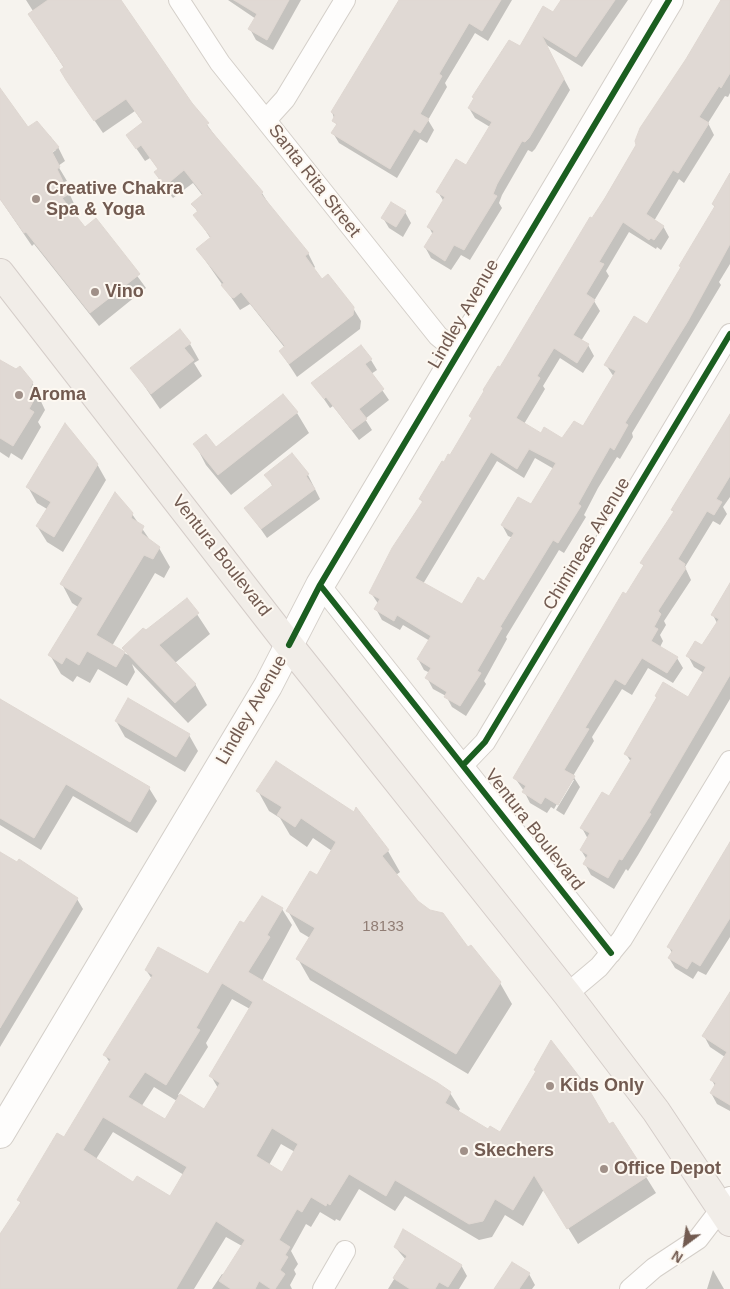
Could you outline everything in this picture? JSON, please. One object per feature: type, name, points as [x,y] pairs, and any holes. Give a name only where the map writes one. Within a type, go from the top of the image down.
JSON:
[{"type":"main road","name":"Ventura Boulevard","points":[[0,273],[289,645],[567,994],[656,1111],[727,1209]]},
{"type":"street","name":"Santa Rita Street","points":[[178,0],[220,62],[266,120],[438,336],[459,353]]},
{"type":"street","points":[[266,120],[285,100],[345,0]]},
{"type":"street","name":"Lindley Avenue","points":[[0,1134],[268,686],[320,585],[669,0]]},
{"type":"street","name":"Chimineas Avenue","points":[[464,764],[485,742],[730,334]]},
{"type":"street","name":"Ventura Boulevard","points":[[320,585],[464,764],[612,953]]},
{"type":"street","points":[[567,994],[599,967],[622,939],[730,761]]},
{"type":"street","points":[[630,1289],[654,1268],[698,1239],[727,1209]]},
{"type":"street","points":[[323,1289],[346,1252]]},
{"type":"building","points":[[48,0],[121,0],[192,103],[209,123],[206,125],[263,192],[261,194],[309,253],[305,256],[322,279],[328,274],[354,307],[353,315],[289,364],[279,351],[285,346],[241,292],[234,298],[231,297],[221,285],[224,283],[196,249],[211,237],[193,215],[198,211],[191,204],[203,194],[184,170],[165,186],[154,172],[158,169],[141,145],[136,149],[126,135],[143,122],[126,99],[94,121],[66,80],[60,70],[64,67],[28,14]]},
{"type":"building","points":[[234,0],[289,0],[267,40],[248,29],[257,14]]},
{"type":"building","points":[[399,0],[501,0],[482,31],[469,23],[439,74],[442,76],[420,114],[429,119],[420,133],[414,129],[390,169],[331,133],[337,124],[332,121],[335,115],[331,112]]},
{"type":"building","points":[[561,0],[615,0],[576,57],[542,36],[564,79],[529,138],[525,142],[522,141],[497,184],[493,194],[497,196],[464,250],[454,245],[445,261],[424,247],[434,231],[427,227],[445,197],[436,192],[456,159],[466,165],[492,122],[468,108],[474,98],[472,97],[509,40],[520,46],[543,6],[553,12]]},
{"type":"building","points":[[721,0],[730,0],[730,73],[721,88],[719,86],[699,117],[709,123],[678,173],[673,170],[646,214],[664,226],[654,240],[651,238],[649,240],[623,222],[599,262],[604,264],[586,294],[595,300],[573,335],[589,344],[577,363],[554,348],[537,376],[540,378],[516,418],[541,433],[544,427],[562,438],[574,421],[583,426],[616,371],[604,365],[634,316],[647,324],[715,206],[712,204],[730,173],[730,244],[688,321],[625,423],[628,425],[614,450],[610,447],[578,504],[581,506],[558,543],[553,540],[500,627],[502,628],[477,671],[481,673],[460,706],[444,697],[447,692],[425,678],[431,668],[417,659],[431,636],[397,615],[394,621],[374,609],[380,599],[369,593],[392,548],[423,501],[419,499],[442,461],[444,462],[448,454],[450,455],[472,418],[469,416],[483,390],[498,366],[500,367],[590,217],[592,218],[605,198],[636,145],[635,141],[640,128],[686,59]],"holes":[[[529,449],[556,463],[531,504],[518,497],[501,525],[514,533],[484,581],[478,577],[462,604],[415,578],[491,452],[517,469]]]},
{"type":"building","points":[[0,88],[28,127],[37,121],[59,147],[52,152],[60,167],[57,169],[69,194],[62,198],[85,227],[96,218],[140,274],[90,313],[26,232],[24,233],[0,199]]},
{"type":"building","points":[[391,202],[406,211],[396,227],[381,218]]},
{"type":"building","points":[[180,329],[191,343],[184,348],[194,360],[151,394],[130,368]]},
{"type":"building","points":[[361,345],[372,359],[365,364],[384,389],[359,409],[367,419],[352,430],[326,397],[324,399],[311,383]]},
{"type":"building","points":[[0,360],[16,369],[20,366],[33,382],[30,388],[37,394],[29,409],[34,412],[13,446],[0,438]]},
{"type":"building","points":[[283,394],[298,412],[218,475],[193,444],[206,434],[216,447]]},
{"type":"building","points":[[730,414],[730,476],[716,499],[722,502],[714,515],[707,511],[678,559],[685,564],[684,567],[686,568],[658,611],[661,614],[654,627],[658,629],[651,641],[678,657],[667,673],[642,658],[625,685],[615,679],[585,728],[589,729],[564,770],[575,776],[558,805],[545,797],[541,804],[522,792],[526,786],[513,778],[623,592],[626,594],[644,565],[640,563],[674,511],[671,510]]},
{"type":"building","points":[[65,423],[98,464],[54,537],[36,526],[51,502],[26,487]]},
{"type":"building","points":[[292,453],[309,474],[306,476],[315,489],[261,529],[244,508],[273,485],[264,475]]},
{"type":"building","points":[[115,492],[133,513],[131,518],[144,526],[141,533],[160,547],[153,559],[144,555],[96,635],[125,652],[116,667],[87,651],[79,665],[66,657],[62,664],[48,655],[83,598],[60,584]]},
{"type":"building","points":[[730,583],[730,675],[649,813],[651,814],[622,860],[619,859],[608,878],[583,864],[588,855],[580,850],[590,833],[580,828],[602,792],[609,796],[632,758],[624,754],[657,697],[655,696],[663,682],[688,697],[706,667],[686,656],[695,641],[702,645],[719,619],[711,615]]},
{"type":"building","points":[[187,598],[199,613],[159,645],[196,684],[175,703],[122,648],[143,628],[146,630]]},
{"type":"building","points":[[128,698],[190,734],[176,757],[115,721]]},
{"type":"building","points":[[0,699],[150,787],[130,822],[66,784],[34,838],[0,818]]},
{"type":"building","points":[[276,761],[354,812],[356,807],[389,850],[382,856],[418,901],[430,910],[443,913],[468,947],[471,945],[501,982],[456,1054],[296,959],[315,928],[286,911],[310,871],[317,875],[336,842],[301,818],[295,827],[277,815],[282,807],[256,791]]},
{"type":"building","points":[[730,842],[730,918],[700,966],[692,961],[687,969],[668,958],[673,950],[667,947]]},
{"type":"building","points":[[0,852],[17,862],[19,859],[78,898],[0,1028]]},
{"type":"building","points":[[262,896],[283,908],[267,935],[270,937],[248,972],[438,1083],[451,1092],[445,1103],[488,1129],[490,1126],[500,1132],[536,1071],[534,1070],[551,1040],[588,1088],[609,1124],[613,1122],[648,1176],[567,1229],[534,1175],[513,1210],[495,1199],[483,1221],[469,1224],[395,1180],[386,1196],[349,1174],[330,1205],[327,1203],[326,1206],[311,1197],[302,1212],[297,1209],[279,1240],[290,1247],[285,1255],[288,1257],[280,1270],[285,1274],[275,1289],[271,1289],[259,1281],[255,1289],[231,1289],[219,1281],[245,1240],[216,1221],[176,1289],[0,1289],[0,1234],[21,1202],[17,1200],[57,1133],[64,1137],[111,1059],[103,1055],[153,975],[145,970],[158,947],[208,974],[240,921],[244,923]],"holes":[[[222,983],[253,1002],[209,1076],[220,1083],[204,1109],[180,1094],[165,1119],[128,1097],[145,1072],[166,1085],[200,1030],[196,1028]],[[103,1117],[187,1167],[170,1196],[137,1176],[133,1182],[83,1150]],[[272,1128],[298,1144],[282,1172],[256,1156]]]},
{"type":"building","points":[[730,992],[730,1105],[710,1093],[716,1083],[710,1080],[727,1052],[702,1036]]},
{"type":"building","points":[[403,1229],[462,1265],[448,1287],[439,1282],[435,1289],[410,1289],[393,1278],[407,1256],[394,1247]]},
{"type":"building","points":[[512,1262],[530,1273],[519,1289],[494,1289]]},
{"type":"cycle path","points":[[289,645],[320,585],[669,0]]},
{"type":"cycle path","points":[[464,764],[485,742],[730,334]]},
{"type":"cycle path","points":[[320,585],[611,953]]},
{"type":"place","name":"Creative Chakra Spa & Yoga","points":[[36,199]]},
{"type":"place","name":"Vino","points":[[95,292]]},
{"type":"place","name":"Aroma","points":[[19,395]]},
{"type":"place","name":"Kids Only","points":[[550,1086]]},
{"type":"place","name":"Skechers","points":[[464,1151]]},
{"type":"place","name":"Office Depot","points":[[604,1169]]}]
